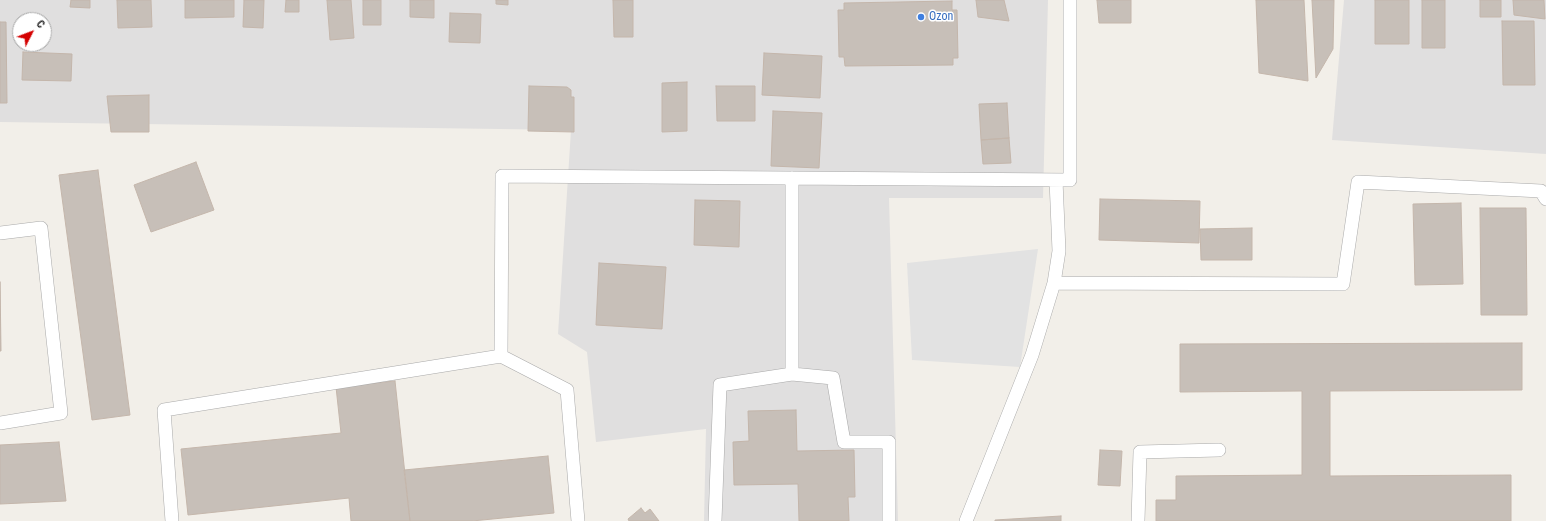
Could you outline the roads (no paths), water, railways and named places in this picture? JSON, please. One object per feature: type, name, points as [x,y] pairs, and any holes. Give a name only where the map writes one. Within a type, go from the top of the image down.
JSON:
[{"type":"lane","points":[[501,356],[502,176],[1070,180],[1070,0]]},
{"type":"lane","points":[[792,178],[792,374]]},
{"type":"lane","points":[[966,521],[1032,355],[1054,283],[1059,251],[1056,180]]},
{"type":"lane","points":[[1054,283],[1343,284],[1358,182],[1541,190],[1546,199]]},
{"type":"lane","points":[[0,233],[41,228],[61,412],[0,423]]},
{"type":"lane","points":[[172,521],[164,410],[501,356],[567,390],[578,521]]},
{"type":"lane","points":[[715,521],[720,384],[792,374],[833,378],[844,442],[889,442],[889,521]]},
{"type":"lane","points":[[1138,521],[1140,452],[1219,450]]},
{"type":"place","name":"Ozon","points":[[921,17]]}]
